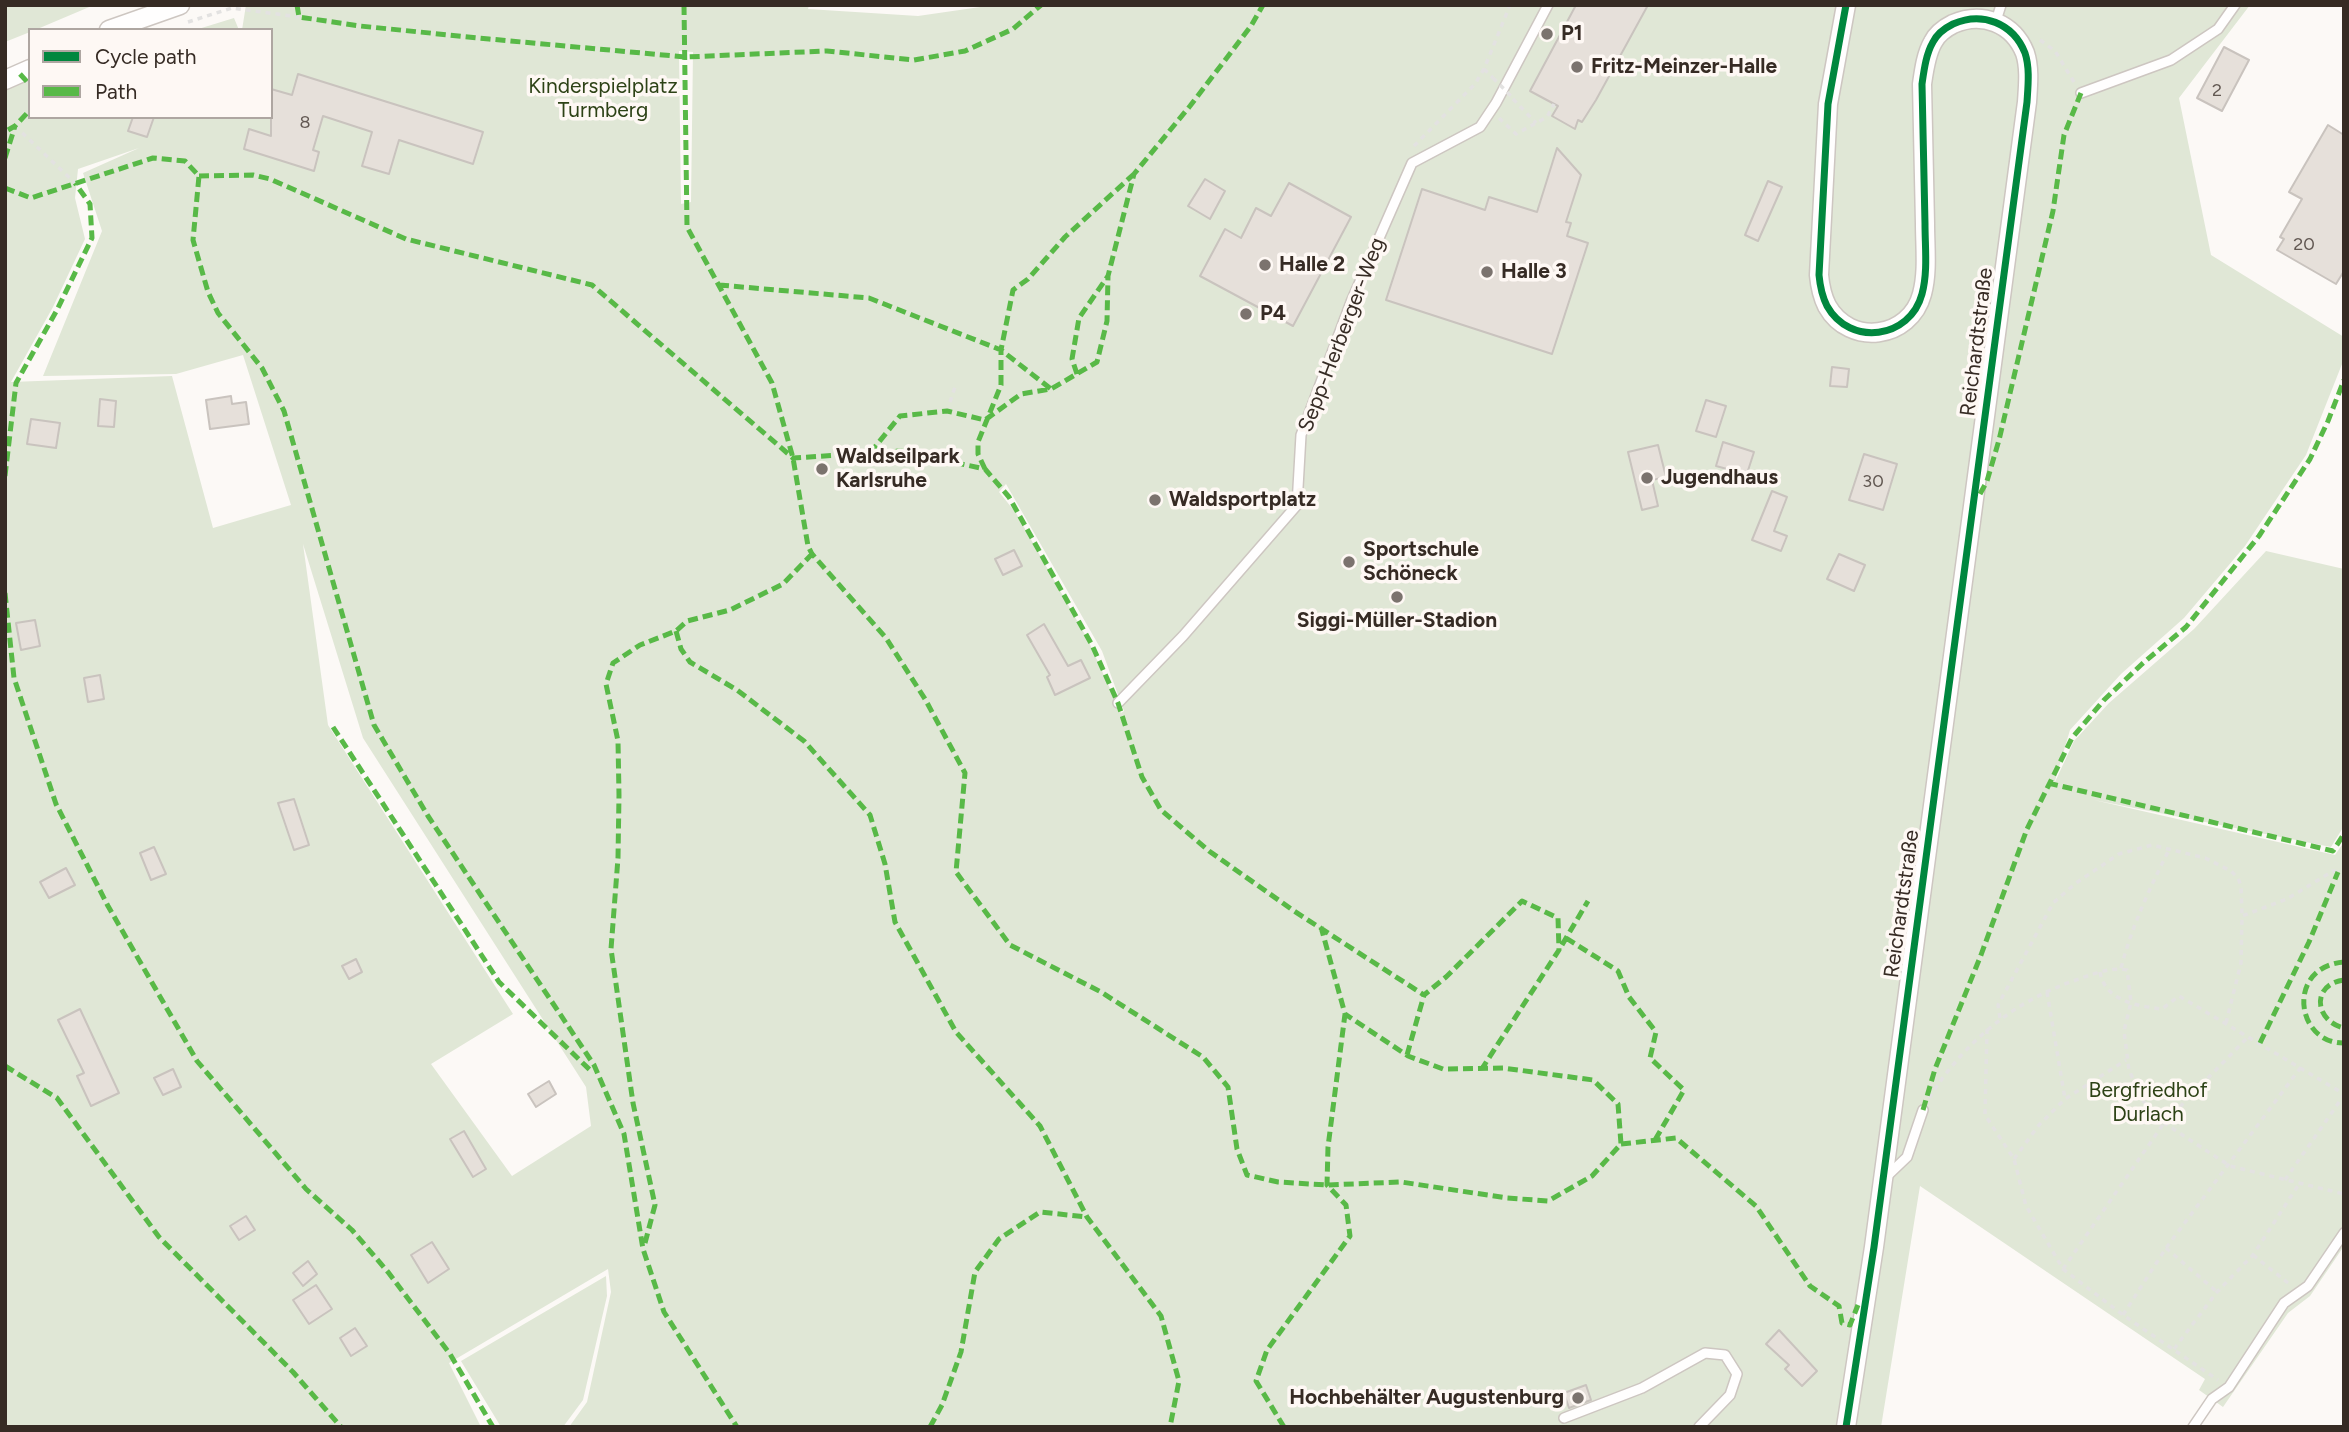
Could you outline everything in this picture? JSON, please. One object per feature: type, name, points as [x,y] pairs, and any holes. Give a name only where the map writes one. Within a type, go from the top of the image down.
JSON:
[{"type":"street","points":[[115,28],[180,5]]},
{"type":"street","name":"Reichardtstraße","points":[[1846,5],[1828,104],[1819,275],[1821,290],[1828,307],[1849,327],[1866,333],[1888,332],[1911,317],[1922,295],[1925,257],[1922,84],[1924,65],[1933,40],[1943,30],[1967,19],[1998,13],[2026,55],[2028,73],[2027,102],[1941,750],[1874,1247],[1846,1427]]},
{"type":"street","points":[[5,80],[28,70]]},
{"type":"lane","name":"Sepp-Herberger-Weg","points":[[1118,703],[1183,636],[1297,505],[1301,436],[1351,302],[1412,163],[1480,127],[1496,103],[1548,5]]},
{"type":"lane","points":[[2081,93],[2171,60],[2218,29],[2235,5]]},
{"type":"lane","points":[[1881,1181],[1895,1171],[1907,1157],[1924,1106]]},
{"type":"lane","points":[[2193,1427],[2212,1399],[2228,1387],[2284,1303],[2308,1286],[2344,1233]]},
{"type":"lane","points":[[1563,1418],[1642,1388],[1705,1353],[1725,1355],[1737,1374],[1730,1395],[1699,1427]]},
{"type":"path","points":[[1413,146],[1475,83],[1484,69],[1510,5]]},
{"type":"path","points":[[183,24],[232,8],[299,17]]},
{"type":"path","points":[[1484,69],[1536,123]]},
{"type":"path","points":[[1496,103],[1499,118],[1516,134],[1547,117],[1554,104]]},
{"type":"path","points":[[15,126],[75,183]]},
{"type":"path","points":[[950,402],[955,387]]},
{"type":"path","points":[[2000,1018],[1998,1005],[2053,903],[2076,883],[2119,854],[2152,845],[2205,858],[2231,871],[2238,878],[2241,886],[2241,964],[2226,1023]]},
{"type":"path","points":[[2120,969],[2143,902],[2170,848]]},
{"type":"path","points":[[2242,916],[2287,899],[2333,871],[2344,873]]},
{"type":"path","points":[[1924,1106],[1945,1072],[1987,1029],[2008,1012],[2047,992],[2100,972],[2115,968],[2127,970],[2131,1002],[2124,1031],[2127,1060],[2143,1101],[2164,1124],[2230,1166],[2344,1194]]},
{"type":"path","points":[[2100,972],[2104,987],[2113,996],[2162,1009],[2179,996],[2344,1094],[2284,1180]]},
{"type":"path","points":[[2047,992],[2065,1099]]},
{"type":"path","points":[[1987,1029],[1985,1115],[2014,1159],[2026,1206],[2063,1269],[2123,1315],[2228,1387]]},
{"type":"path","points":[[2063,1269],[2164,1124],[2249,1036]]},
{"type":"path","points":[[2014,1159],[2039,1125],[2065,1099],[2127,1060]]},
{"type":"path","points":[[2123,1315],[2166,1248],[2301,1068]]},
{"type":"path","points":[[2174,1349],[2217,1292],[2253,1255],[2299,1184]]},
{"type":"path","points":[[2166,1248],[2217,1292]]},
{"type":"path","points":[[2253,1255],[2298,1291]]},
{"type":"green space","points":[[5,5],[94,5],[40,28],[28,28],[28,33],[5,42]]},
{"type":"green space","points":[[246,5],[809,5],[808,9],[918,16],[994,5],[2250,5],[2179,98],[2211,255],[2344,337],[2344,359],[2306,455],[2245,546],[2184,618],[2121,674],[2070,730],[2054,784],[2074,741],[2109,703],[2194,629],[2266,551],[2344,569],[2344,826],[2331,847],[2094,800],[2335,855],[2344,842],[2344,1246],[2310,1296],[2288,1313],[2223,1407],[2199,1390],[2205,1379],[1920,1186],[1881,1427],[569,1427],[587,1402],[611,1292],[608,1269],[449,1363],[481,1427],[5,1427],[5,78],[28,78],[28,119],[273,119],[273,28],[242,28]],"holes":[[[679,51],[693,52],[691,202],[681,204]],[[139,148],[83,173],[102,231],[43,376],[176,374],[243,355],[291,505],[213,528],[172,376],[11,382],[53,307],[85,239],[75,198],[78,169]],[[1006,484],[1102,651],[1124,711],[1121,713],[1088,640],[1016,513],[999,492]],[[303,544],[363,738],[586,1087],[591,1126],[512,1176],[431,1064],[513,1014],[328,725]]]},
{"type":"green space","points":[[234,18],[238,28],[202,28]]},
{"type":"green space","points":[[606,1276],[607,1296],[583,1400],[563,1427],[501,1427],[461,1361]]},
{"type":"building","name":"Fritz-Meinzer-Halle","points":[[1576,5],[1648,5],[1596,100],[1582,122],[1578,120],[1575,129],[1552,116],[1558,106],[1530,91]]},
{"type":"building","points":[[2224,47],[2249,60],[2222,111],[2197,98]]},
{"type":"building","points":[[298,74],[483,132],[473,164],[399,140],[389,174],[362,166],[372,132],[323,116],[313,150],[319,152],[314,171],[244,149],[249,129],[271,136],[273,90],[292,95]]},
{"type":"building","points":[[132,119],[153,119],[147,137],[128,131]]},
{"type":"building","points":[[2328,125],[2344,135],[2344,271],[2336,284],[2277,250],[2284,239],[2280,237],[2302,199],[2289,192]]},
{"type":"building","name":"Halle 3","points":[[1557,148],[1581,175],[1566,222],[1571,223],[1567,236],[1588,243],[1552,354],[1386,300],[1422,189],[1485,210],[1489,197],[1537,212]]},
{"type":"building","points":[[1205,179],[1225,191],[1210,219],[1188,206]]},
{"type":"building","points":[[1768,181],[1782,187],[1758,241],[1745,235]]},
{"type":"building","name":"Halle 2","points":[[1289,183],[1351,217],[1293,326],[1200,276],[1225,229],[1241,238],[1256,208],[1271,216]]},
{"type":"building","points":[[1832,367],[1849,369],[1847,387],[1830,386]]},
{"type":"building","points":[[231,396],[232,404],[246,402],[249,424],[210,429],[206,400]]},
{"type":"building","points":[[100,399],[116,401],[114,427],[98,426]]},
{"type":"building","points":[[1706,400],[1726,406],[1716,437],[1696,431]]},
{"type":"building","points":[[31,419],[60,423],[56,448],[27,444]]},
{"type":"building","points":[[1723,442],[1754,452],[1743,486],[1724,480],[1727,469],[1716,466]]},
{"type":"building","name":"Jugendhaus","points":[[1658,445],[1666,477],[1652,480],[1658,506],[1642,510],[1628,452]]},
{"type":"building","points":[[1864,454],[1897,464],[1883,510],[1849,500]]},
{"type":"building","points":[[1772,491],[1787,497],[1774,531],[1787,536],[1781,551],[1752,540]]},
{"type":"building","points":[[1014,550],[1022,566],[1003,575],[995,559]]},
{"type":"building","points":[[1839,554],[1865,565],[1854,591],[1827,579]]},
{"type":"building","points":[[35,620],[40,646],[21,650],[16,623]]},
{"type":"building","points":[[1044,624],[1068,666],[1081,660],[1090,678],[1055,695],[1047,677],[1050,675],[1027,635]]},
{"type":"building","points":[[100,675],[104,699],[88,702],[84,678]]},
{"type":"building","points":[[294,799],[309,845],[294,850],[278,803]]},
{"type":"building","points":[[154,847],[166,874],[151,880],[140,853]]},
{"type":"building","points":[[66,868],[75,885],[49,898],[40,882]]},
{"type":"building","points":[[356,959],[362,972],[349,979],[342,966]]},
{"type":"building","points":[[80,1009],[119,1093],[91,1106],[77,1076],[84,1073],[58,1020]]},
{"type":"building","points":[[173,1069],[181,1087],[163,1095],[154,1078]]},
{"type":"building","points":[[549,1081],[556,1094],[536,1107],[528,1094]]},
{"type":"building","points":[[464,1131],[486,1169],[473,1177],[450,1139]]},
{"type":"building","points":[[246,1216],[255,1230],[239,1240],[230,1226]]},
{"type":"building","points":[[432,1242],[449,1269],[428,1283],[411,1255]]},
{"type":"building","points":[[308,1261],[317,1274],[303,1286],[293,1273]]},
{"type":"building","points":[[316,1285],[332,1309],[309,1324],[293,1300]]},
{"type":"building","points":[[355,1328],[367,1346],[351,1356],[340,1338]]},
{"type":"building","points":[[1779,1330],[1817,1371],[1802,1386],[1785,1369],[1789,1365],[1766,1344]]},
{"type":"building","name":"Hochbehälter Augustenburg","points":[[1586,1385],[1591,1400],[1569,1408],[1564,1393]]},
{"type":"marked path","points":[[297,5],[299,17],[360,26],[685,57],[827,51],[914,60],[965,51],[1013,29],[1041,5]]},
{"type":"marked path","points":[[684,5],[687,227],[772,383],[793,458],[808,546],[812,554],[886,638],[925,699],[965,773],[956,872],[1010,945],[1101,992],[1203,1057],[1228,1087],[1237,1149],[1247,1175],[1278,1182],[1327,1185],[1401,1182],[1507,1198],[1548,1201],[1592,1176],[1621,1144],[1618,1104],[1593,1080],[1503,1068],[1443,1069],[1408,1056],[1345,1014]]},
{"type":"marked path","points":[[870,453],[900,416],[947,411],[985,420],[1021,394],[1051,389],[1097,362],[1107,321],[1108,276],[1134,174],[1190,106],[1251,26],[1263,5]]},
{"type":"marked path","points":[[20,74],[28,83]]},
{"type":"marked path","points":[[1980,494],[1987,481],[1999,440],[2053,211],[2064,135],[2081,93]]},
{"type":"marked path","points":[[8,130],[28,112]]},
{"type":"marked path","points":[[5,158],[15,126]]},
{"type":"marked path","points":[[5,188],[31,198],[153,158],[185,161],[199,176],[193,240],[208,292],[218,313],[262,368],[284,411],[374,725],[428,816],[594,1065],[624,1134],[643,1249],[664,1312],[737,1427]]},
{"type":"marked path","points":[[985,469],[978,454],[978,442],[1001,385],[1001,350],[1013,290],[1028,279],[1065,237],[1134,174]]},
{"type":"marked path","points":[[199,176],[253,175],[270,179],[406,239],[592,285],[793,458],[901,451],[985,469],[1009,497],[1092,645],[1118,703],[1142,777],[1161,810],[1209,851],[1294,911],[1424,995],[1446,977],[1522,901],[1558,918],[1559,950],[1483,1067]]},
{"type":"marked path","points":[[5,476],[16,383],[57,310],[92,238],[90,204],[75,183]]},
{"type":"marked path","points":[[1077,374],[1072,359],[1079,318],[1108,276]]},
{"type":"marked path","points":[[719,285],[869,298],[1001,350],[1051,389]]},
{"type":"marked path","points":[[1923,1110],[1935,1069],[1981,955],[2027,829],[2072,738],[2104,700],[2186,627],[2259,536],[2310,459],[2344,380]]},
{"type":"marked path","points":[[645,1243],[655,1205],[633,1103],[611,949],[618,858],[618,741],[606,684],[613,663],[640,645],[676,631],[687,621],[730,610],[783,584],[812,554]]},
{"type":"marked path","points":[[5,593],[14,678],[56,804],[108,906],[197,1061],[306,1189],[352,1230],[388,1272],[450,1354],[493,1427]]},
{"type":"marked path","points":[[676,631],[681,649],[690,662],[737,690],[804,741],[870,815],[885,864],[895,922],[956,1032],[1040,1126],[1087,1217],[1161,1316],[1179,1381],[1170,1427]]},
{"type":"marked path","points":[[333,727],[499,982],[591,1071]]},
{"type":"marked path","points":[[2048,783],[2333,851],[2344,834]]},
{"type":"marked path","points":[[2260,1043],[2309,942],[2338,872]]},
{"type":"marked path","points":[[1562,945],[1588,901]]},
{"type":"marked path","points":[[1284,1427],[1256,1381],[1267,1350],[1350,1236],[1346,1205],[1327,1185],[1328,1147],[1345,1014],[1321,927]]},
{"type":"marked path","points":[[1566,938],[1618,971],[1629,997],[1656,1032],[1650,1058],[1684,1090],[1655,1140]]},
{"type":"marked path","points":[[2344,962],[2325,967],[2312,977],[2305,990],[2304,1005],[2307,1019],[2315,1031],[2328,1040],[2344,1043]]},
{"type":"marked path","points":[[2344,980],[2326,988],[2320,1003],[2327,1018],[2344,1028]]},
{"type":"marked path","points":[[1407,1055],[1424,995]]},
{"type":"marked path","points":[[5,1066],[57,1098],[159,1237],[293,1372],[341,1427]]},
{"type":"marked path","points":[[1621,1144],[1676,1138],[1756,1206],[1810,1286],[1839,1306],[1842,1323],[1850,1325],[1858,1305]]},
{"type":"marked path","points":[[930,1427],[942,1405],[961,1352],[975,1272],[999,1239],[1040,1212],[1087,1217]]},
{"type":"cycle path","points":[[1846,5],[1828,104],[1819,275],[1827,306],[1837,319],[1850,328],[1879,332],[1893,328],[1905,321],[1922,294],[1926,259],[1922,84],[1927,57],[1935,39],[1947,27],[1964,20],[1995,22],[2005,27],[2020,43],[2027,59],[2028,77],[2027,102],[1874,1247],[1846,1427]]},
{"type":"place","name":"P1","points":[[1547,34]]},
{"type":"place","name":"Fritz-Meinzer-Halle","points":[[1577,67]]},
{"type":"place","name":"Halle 2","points":[[1265,265]]},
{"type":"place","name":"Halle 3","points":[[1487,272]]},
{"type":"place","name":"P4","points":[[1246,314]]},
{"type":"place","name":"Waldseilpark Karlsruhe","points":[[822,469]]},
{"type":"place","name":"Jugendhaus","points":[[1647,478]]},
{"type":"place","name":"Waldsportplatz","points":[[1155,500]]},
{"type":"place","name":"Sportschule Schöneck","points":[[1349,562]]},
{"type":"place","name":"Siggi-Müller-Stadion","points":[[1397,597]]},
{"type":"place","name":"Hochbehälter Augustenburg","points":[[1578,1398]]},
{"type":"park label","name":"Kinderspielplatz Turmberg","points":[[603,99]]},
{"type":"park label","name":"Bergfriedhof Durlach","points":[[2148,1103]]}]
